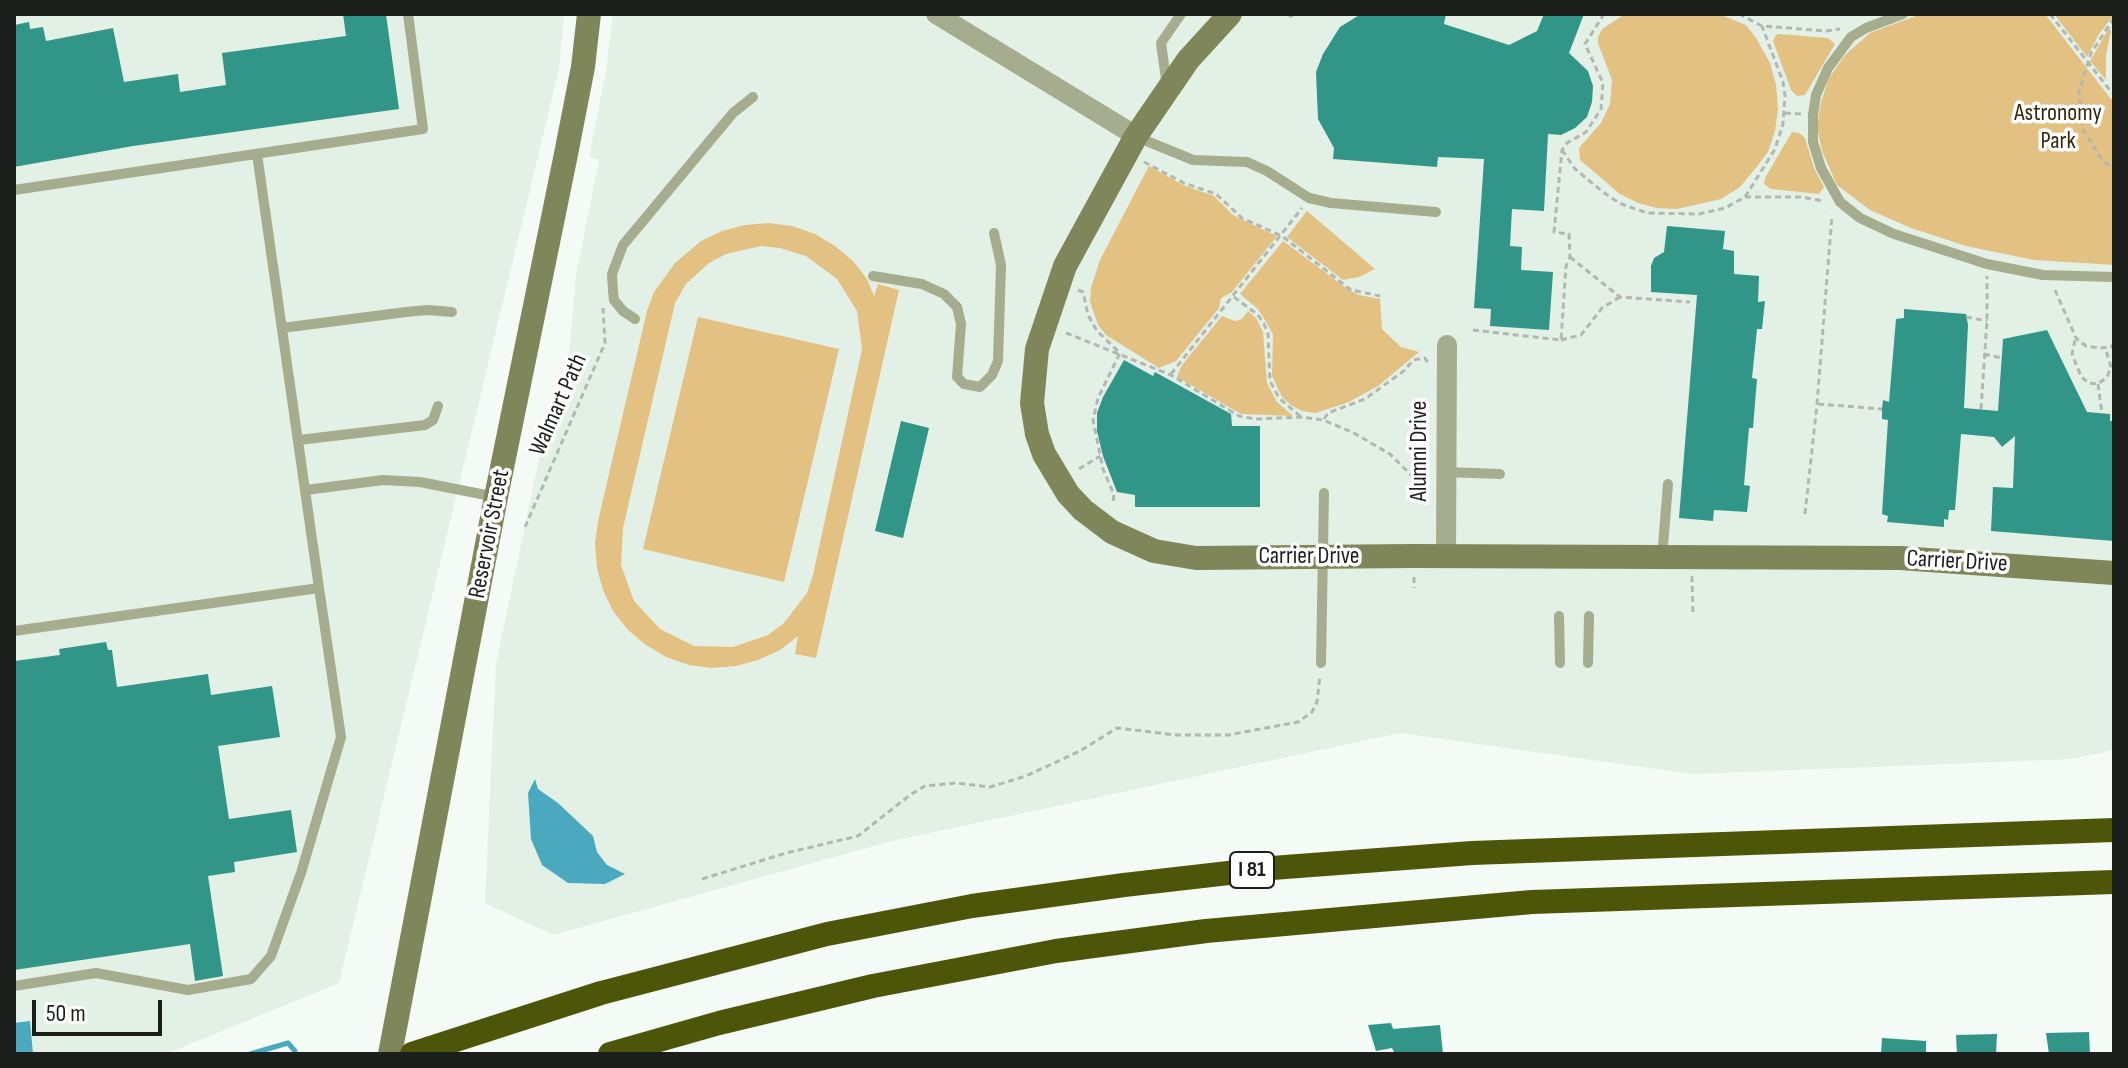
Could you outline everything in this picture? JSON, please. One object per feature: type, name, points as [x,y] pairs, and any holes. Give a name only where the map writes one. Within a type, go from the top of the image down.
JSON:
[{"type":"highway","name":"I 81","points":[[412,1054],[601,993],[827,934],[944,911],[1124,885],[1272,868],[1457,854],[2114,830]]},
{"type":"highway","points":[[610,1054],[719,1023],[873,986],[1056,951],[1190,933],[1532,902],[2114,882]]},
{"type":"street","points":[[576,14],[584,58]]},
{"type":"street","name":"Reservoir Street","points":[[390,1054],[496,497],[584,58],[589,14]]},
{"type":"street","name":"Carrier Drive","points":[[1230,14],[1188,60],[1136,136],[1065,266],[1040,338],[1033,370],[1032,397],[1037,434],[1059,481],[1083,510],[1103,527],[1140,546],[1170,555],[1196,558],[1929,559],[2114,573]]},
{"type":"street","points":[[943,16],[1136,136]]},
{"type":"street","name":"Alumni Drive","points":[[1446,556],[1437,475],[1447,345]]},
{"type":"lane","points":[[14,190],[423,129],[408,14]]},
{"type":"lane","points":[[1167,88],[1161,43],[1181,14]]},
{"type":"lane","points":[[1903,14],[1851,37],[1822,79],[1816,95],[1812,130],[1821,168],[1840,202],[1860,218],[1894,234],[1987,264],[2043,275],[2114,277]]},
{"type":"lane","points":[[635,319],[614,300],[612,274],[623,245],[733,113],[753,97]]},
{"type":"lane","points":[[1136,136],[1181,157],[1247,162],[1309,198],[1331,203],[1436,212]]},
{"type":"lane","points":[[14,986],[96,973],[188,990],[251,979],[271,956],[301,873],[341,737],[257,154]]},
{"type":"lane","points":[[873,276],[922,284],[944,294],[957,307],[961,324],[957,377],[964,384],[980,387],[992,375],[998,361],[1001,265],[994,233]]},
{"type":"lane","points":[[282,328],[406,312],[452,312]]},
{"type":"lane","points":[[299,440],[425,425],[433,420],[438,406]]},
{"type":"lane","points":[[1437,475],[1500,474]]},
{"type":"lane","points":[[306,490],[383,480],[420,482],[496,497]]},
{"type":"lane","points":[[1662,558],[1668,484]]},
{"type":"lane","points":[[1321,663],[1324,493]]},
{"type":"lane","points":[[14,631],[319,588]]},
{"type":"lane","points":[[1559,616],[1560,663]]},
{"type":"lane","points":[[1588,663],[1589,616]]},
{"type":"path","points":[[1289,17],[1295,14]]},
{"type":"path","points":[[1561,340],[1566,266],[1570,257],[1569,234],[1554,232],[1562,150],[1586,132],[1601,109],[1603,83],[1585,44],[1604,14]]},
{"type":"path","points":[[1739,14],[1762,26],[1826,31],[1866,28]]},
{"type":"path","points":[[2050,14],[2114,92]]},
{"type":"path","points":[[2114,18],[2096,42],[2079,92],[2082,128],[2103,161],[2114,168]]},
{"type":"path","points":[[1745,197],[1775,149],[1783,124],[1783,82],[1762,26]]},
{"type":"path","points":[[1562,150],[1575,169],[1603,192],[1619,203],[1647,213],[1699,214],[1725,208],[1745,197],[1800,197],[1824,201],[1833,207],[1805,514]]},
{"type":"path","points":[[1150,164],[1184,183],[1216,194],[1242,218],[1282,236],[1351,290],[1380,296]]},
{"type":"path","points":[[1171,375],[1309,198]]},
{"type":"path","points":[[1570,257],[1620,297],[1690,302]]},
{"type":"path","points":[[1981,409],[1987,264]]},
{"type":"path","points":[[2043,275],[2057,292],[2076,338],[2086,346],[2105,347],[2114,343]]},
{"type":"path","points":[[1075,288],[1083,292],[1088,315],[1097,331],[1120,353]]},
{"type":"path","points":[[1234,297],[1251,309],[1264,324],[1268,334],[1270,381],[1279,398],[1301,417]]},
{"type":"path","points":[[1473,330],[1561,340],[1581,335],[1602,308],[1620,297]]},
{"type":"path","name":"Walmart Path","points":[[525,527],[605,343],[602,308],[614,300]]},
{"type":"path","points":[[1966,317],[1987,321]]},
{"type":"path","points":[[1066,333],[1171,375],[1239,416],[1323,420],[1390,454],[1429,493],[1437,475]]},
{"type":"path","points":[[2076,338],[2072,354],[2081,376],[2088,383],[2098,384],[2107,377],[2112,367],[2105,347]]},
{"type":"path","points":[[1113,503],[1114,495],[1095,439],[1094,409],[1120,353]]},
{"type":"path","points":[[1984,354],[2002,358]]},
{"type":"path","points":[[1323,420],[1328,413],[1365,399],[1419,357],[1428,361],[1428,376]]},
{"type":"path","points":[[2098,384],[2102,413]]},
{"type":"path","points":[[1817,404],[1882,409]]},
{"type":"path","points":[[1079,469],[1100,456]]},
{"type":"path","points":[[1414,574],[1414,588]]},
{"type":"path","points":[[1692,574],[1693,616]]},
{"type":"path","points":[[702,879],[786,853],[858,836],[925,786],[956,783],[990,787],[1026,776],[1080,751],[1117,728],[1176,735],[1228,735],[1298,722],[1312,712],[1317,702],[1321,663]]},
{"type":"shaded area","points":[[14,14],[564,14],[559,69],[339,983],[166,1054],[14,1054]]},
{"type":"shaded area","points":[[613,14],[2114,14],[2114,750],[2072,759],[1692,774],[1400,733],[892,841],[553,935],[485,903],[496,664],[543,440],[569,356],[576,276],[599,160],[589,157],[606,71]]},
{"type":"green space","points":[[1625,14],[1719,14],[1746,25],[1770,63],[1778,109],[1768,152],[1740,187],[1721,199],[1677,209],[1638,203],[1620,194],[1580,160],[1579,148],[1601,123],[1610,104],[1612,80],[1598,37],[1602,29]]},
{"type":"green space","name":"Astronomy Park","points":[[1921,14],[2045,14],[2114,103],[2114,265],[2034,260],[1966,246],[1911,228],[1870,210],[1837,185],[1822,151],[1817,127],[1829,78],[1845,55],[1870,33]]},
{"type":"green space","points":[[2054,14],[2114,14],[2114,15],[2087,57]]},
{"type":"green space","points":[[2109,28],[2111,31],[2106,55],[2106,80],[2090,61]]},
{"type":"green space","points":[[1780,34],[1828,38],[1835,44],[1805,95],[1797,96],[1791,90],[1773,41]]},
{"type":"green space","points":[[1792,132],[1805,138],[1814,168],[1824,187],[1819,194],[1771,189],[1764,184]]},
{"type":"green space","points":[[1149,166],[1183,185],[1214,196],[1233,215],[1277,236],[1232,292],[1221,298],[1219,308],[1176,361],[1159,368],[1106,335],[1098,325],[1090,302],[1100,260]]},
{"type":"green space","points":[[1307,211],[1375,269],[1343,280],[1287,237]]},
{"type":"green space","points":[[769,223],[792,226],[815,234],[853,261],[867,279],[874,296],[878,284],[899,290],[816,658],[795,654],[798,636],[780,650],[758,660],[712,668],[689,665],[666,657],[628,630],[613,611],[603,590],[595,544],[647,311],[654,292],[675,263],[701,241],[745,225]],"holes":[[[761,246],[806,256],[837,279],[857,311],[862,349],[807,593],[784,623],[768,635],[733,647],[694,646],[660,629],[634,601],[621,565],[623,528],[675,303],[686,284],[709,263],[726,254]]]},
{"type":"green space","points":[[1283,241],[1349,290],[1380,299],[1382,329],[1401,347],[1419,352],[1378,386],[1349,402],[1316,413],[1291,405],[1282,397],[1272,376],[1273,335],[1258,309],[1240,294]]},
{"type":"green space","points":[[1248,311],[1256,318],[1263,332],[1267,383],[1277,402],[1293,416],[1241,414],[1177,377],[1182,365],[1222,316],[1235,321],[1242,319]]},
{"type":"green space","points":[[698,317],[839,349],[784,582],[643,549]]},
{"type":"water","points":[[535,779],[538,789],[593,836],[597,852],[607,865],[625,874],[605,884],[568,883],[542,865],[531,839],[528,793]]},
{"type":"water","points":[[30,1021],[33,1054],[14,1054],[14,1023]]},
{"type":"building","points":[[343,14],[386,14],[399,109],[133,146],[14,167],[14,25],[29,22],[30,29],[43,27],[46,41],[113,28],[124,82],[178,74],[180,92],[226,85],[222,53],[346,36]]},
{"type":"building","points":[[1361,14],[1446,14],[1444,24],[1509,45],[1537,31],[1544,14],[1584,14],[1569,53],[1588,71],[1593,86],[1587,117],[1561,135],[1548,134],[1544,211],[1512,209],[1510,246],[1522,247],[1521,270],[1553,272],[1549,330],[1490,326],[1491,309],[1474,308],[1484,159],[1438,157],[1437,167],[1333,159],[1334,148],[1318,119],[1316,72],[1340,27]]},
{"type":"building","points":[[1667,226],[1725,231],[1723,249],[1734,251],[1734,274],[1759,276],[1758,302],[1765,301],[1762,329],[1757,329],[1752,378],[1757,379],[1744,485],[1750,486],[1747,512],[1714,510],[1713,521],[1679,518],[1697,295],[1651,292],[1651,266],[1654,258],[1664,252]]},
{"type":"building","points":[[1904,309],[1966,314],[1964,408],[1998,411],[2003,339],[2047,330],[2087,412],[2110,414],[2110,421],[2114,421],[2114,541],[1991,531],[1993,487],[2013,488],[2015,436],[2002,447],[1994,437],[1961,434],[1955,510],[1949,510],[1944,527],[1887,522],[1888,516],[1882,514],[1888,420],[1882,419],[1882,409],[1883,400],[1889,402],[1896,319],[1904,318]]},
{"type":"building","points":[[1124,360],[1153,376],[1155,372],[1231,414],[1232,426],[1260,426],[1260,507],[1135,507],[1135,495],[1117,492],[1103,456],[1097,431],[1097,413]]},
{"type":"building","points":[[901,421],[929,428],[903,538],[875,531]]},
{"type":"building","points":[[106,642],[108,650],[112,650],[117,687],[208,674],[211,695],[272,686],[280,737],[218,746],[229,819],[291,810],[297,852],[234,862],[235,872],[208,876],[223,976],[195,981],[190,944],[14,970],[14,661],[60,655],[59,649]]},
{"type":"building","points":[[1391,1023],[1393,1029],[1440,1025],[1443,1054],[1395,1054],[1392,1048],[1376,1051],[1368,1025]]},
{"type":"building","points":[[2089,1032],[2090,1054],[2049,1054],[2046,1033]]},
{"type":"building","points":[[1997,1034],[1996,1054],[1957,1054],[1956,1035]]},
{"type":"building","points":[[1882,1038],[1926,1041],[1926,1054],[1881,1054]]},
{"type":"waterway","points":[[250,1054],[288,1043],[295,1051]]}]
